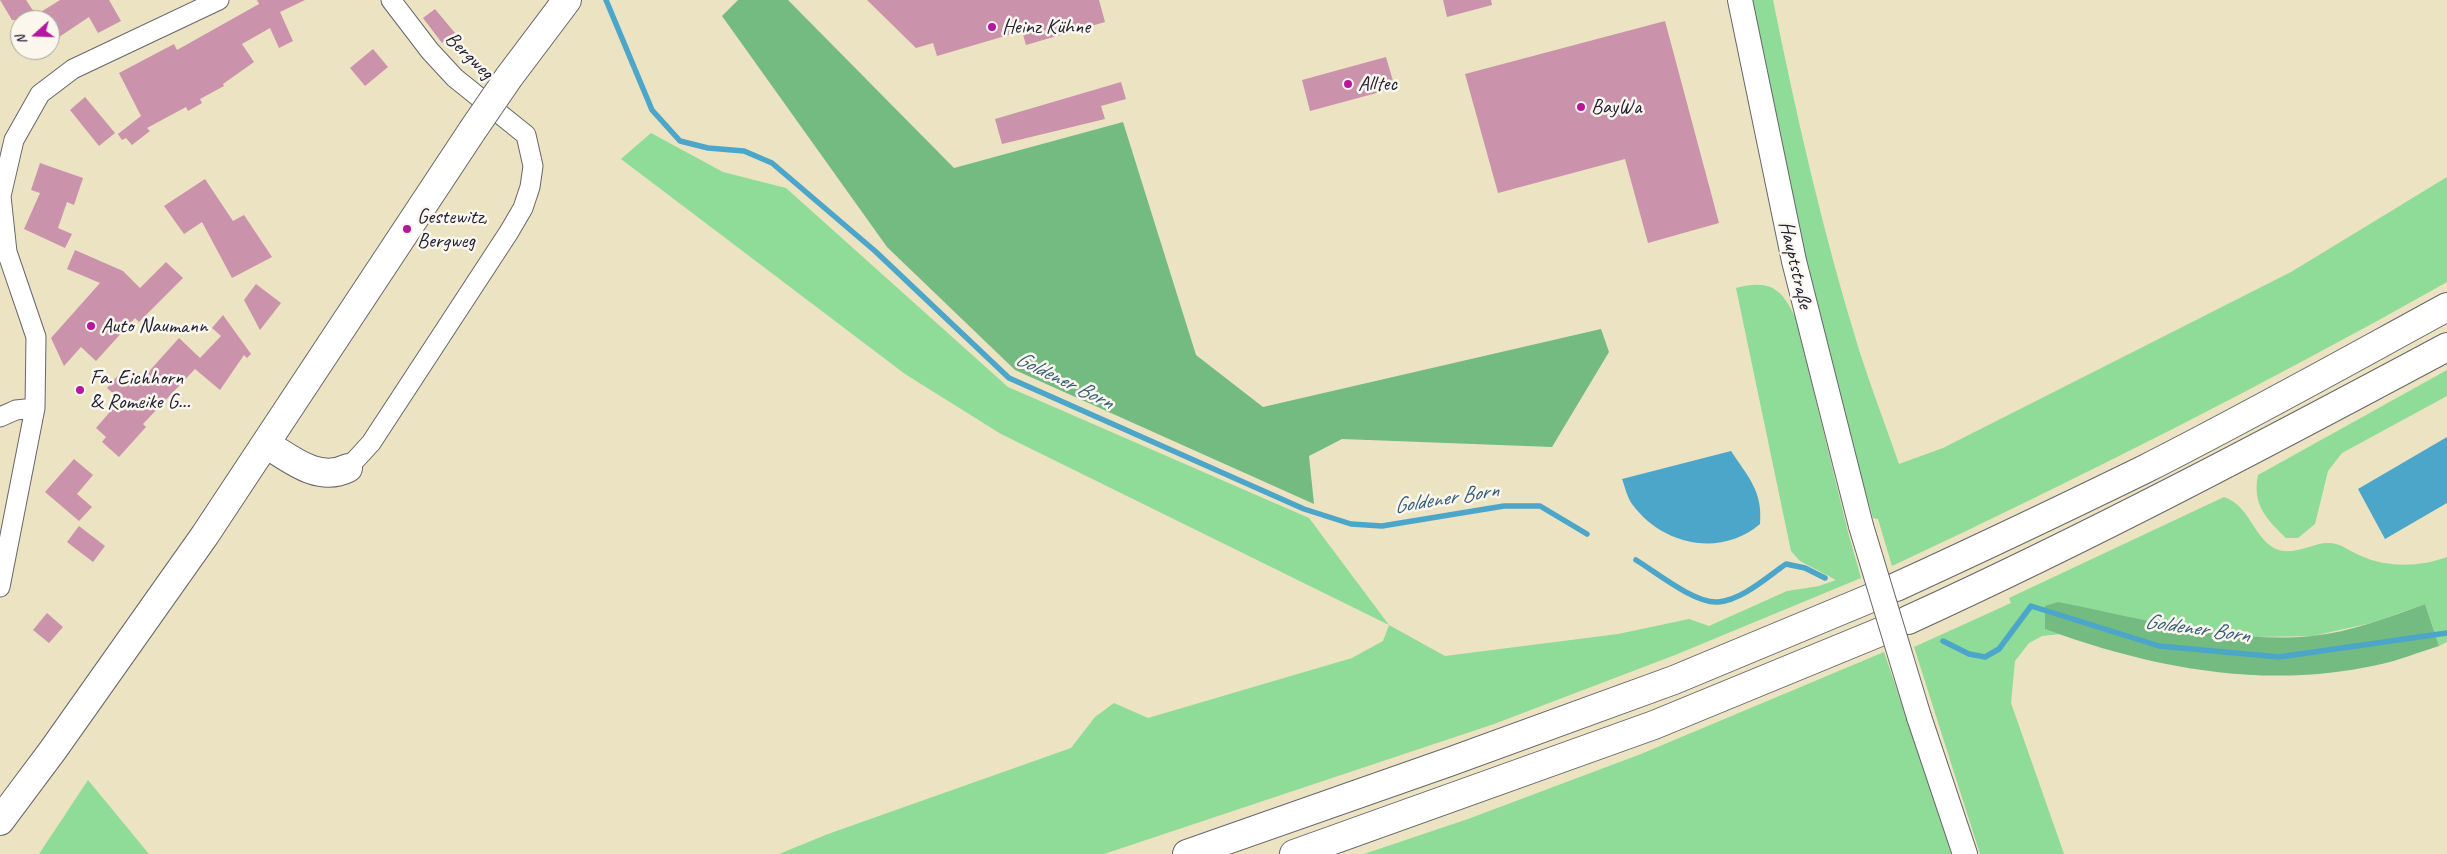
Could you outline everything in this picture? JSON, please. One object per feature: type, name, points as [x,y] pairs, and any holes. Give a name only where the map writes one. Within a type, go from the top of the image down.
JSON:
[{"type":"main road","points":[[2,813],[200,543],[472,131],[509,77],[567,0]]},
{"type":"main road","points":[[1896,587],[2018,531],[2144,469],[2274,402],[2447,307]]},
{"type":"main road","points":[[1908,620],[2033,563],[2224,467],[2447,347]]},
{"type":"main road","points":[[266,444],[300,464],[325,475],[337,474],[348,468]]},
{"type":"main road","points":[[1187,854],[1449,762],[1674,680],[1871,598]]},
{"type":"main road","points":[[1294,854],[1654,725],[1880,632]]},
{"type":"street","points":[[0,587],[35,408],[36,337],[8,252],[1,196],[14,140],[40,94],[73,69],[219,0]]},
{"type":"street","name":"Bergweg","points":[[348,468],[371,443],[523,208],[530,187],[533,166],[526,135],[455,78],[430,51],[391,0]]},
{"type":"street","name":"Hauptstraße","points":[[1740,0],[1794,261],[1862,526],[1919,717],[1965,854]]},
{"type":"street","points":[[0,417],[16,410],[35,408]]},
{"type":"green space","points":[[738,0],[788,0],[954,168],[1123,122],[1196,355],[1263,407],[1601,329],[1609,352],[1552,447],[1342,439],[1309,456],[1314,504],[1015,370],[887,247],[722,16]]},
{"type":"green space","points":[[1751,0],[1773,0],[1823,222],[1860,353],[1899,464],[1943,448],[2291,272],[2447,177],[2447,282],[2310,357],[2172,429],[2033,499],[1892,566],[1878,519],[1873,518],[1836,389],[1805,260]]},
{"type":"green space","points":[[651,133],[723,172],[786,188],[1008,387],[1309,518],[1389,625],[1001,434],[905,374],[621,159]]},
{"type":"green space","points":[[1748,285],[1766,286],[1773,288],[1786,300],[1796,319],[1861,578],[1675,655],[1494,724],[1104,854],[779,854],[828,834],[1071,748],[1095,717],[1114,703],[1148,718],[1352,658],[1383,641],[1389,625],[1445,656],[1618,634],[1689,619],[1709,626],[1787,591],[1819,586],[1836,580],[1800,561],[1791,551],[1736,288]]},
{"type":"green space","points":[[2447,370],[2447,396],[2342,453],[2328,471],[2315,524],[2298,538],[2286,538],[2272,524],[2259,503],[2257,494],[2258,475]]},
{"type":"green space","points":[[2224,497],[2240,507],[2261,536],[2274,548],[2281,551],[2295,551],[2323,543],[2330,543],[2338,544],[2357,554],[2382,563],[2404,565],[2426,563],[2447,557],[2447,642],[2439,646],[2425,604],[2371,623],[2313,636],[2254,637],[2199,630],[2046,629],[2061,634],[2042,636],[2029,643],[2015,661],[2011,703],[2064,854],[1980,854],[1914,647],[2011,603],[2009,598]]},
{"type":"green space","points":[[2058,602],[2184,628],[2248,636],[2280,637],[2312,636],[2341,631],[2425,604],[2439,646],[2385,663],[2335,672],[2251,675],[2209,671],[2126,655],[2045,629],[2045,606]]},
{"type":"green space","points":[[1884,652],[1953,854],[1364,854],[1468,819],[1641,754]]},
{"type":"green space","points":[[88,780],[149,854],[39,854]]},
{"type":"water","points":[[2447,437],[2447,503],[2385,539],[2358,489]]},
{"type":"water","points":[[1731,451],[1757,493],[1760,524],[1744,535],[1727,541],[1710,543],[1692,542],[1675,537],[1659,529],[1644,518],[1632,504],[1622,479]]},
{"type":"building","points":[[0,0],[26,0],[33,10],[10,10],[10,17]]},
{"type":"building","points":[[60,0],[109,0],[121,21],[98,33],[89,17],[60,36],[60,10],[44,10]]},
{"type":"building","points":[[257,0],[305,0],[280,12],[293,41],[279,48],[270,28],[242,44],[254,62],[223,84],[224,86],[200,99],[202,103],[188,111],[186,107],[147,128],[150,131],[132,145],[126,138],[122,140],[118,134],[141,116],[119,73],[174,44],[177,50],[259,4]]},
{"type":"building","name":"Heinz Kühne","points":[[867,0],[1099,0],[1105,22],[1026,45],[1022,31],[937,56],[933,43],[916,48]]},
{"type":"building","points":[[1443,0],[1491,0],[1492,5],[1447,17]]},
{"type":"building","points":[[435,9],[455,33],[442,43],[423,18]]},
{"type":"building","name":"BayWa","points":[[1665,21],[1719,223],[1648,243],[1625,159],[1498,193],[1465,74]]},
{"type":"building","points":[[373,49],[388,67],[365,86],[350,68]]},
{"type":"building","name":"Alltec","points":[[1386,57],[1395,88],[1310,111],[1302,80]]},
{"type":"building","points":[[1121,82],[1126,99],[1101,106],[1105,119],[1002,144],[995,119]]},
{"type":"building","points":[[85,97],[115,133],[99,146],[70,110]]},
{"type":"building","points":[[40,163],[83,178],[74,205],[67,202],[58,228],[72,234],[65,248],[24,229],[40,193],[31,190]]},
{"type":"building","points":[[205,179],[233,221],[244,215],[272,257],[232,278],[202,222],[184,234],[164,206]]},
{"type":"building","points":[[75,250],[123,271],[140,288],[166,262],[183,278],[139,322],[135,318],[96,361],[81,347],[64,366],[51,338],[100,283],[67,269]]},
{"type":"building","points":[[256,284],[281,303],[260,330],[244,300]]},
{"type":"building","points":[[223,315],[251,354],[247,358],[244,355],[220,390],[195,369],[143,424],[146,427],[119,457],[102,442],[106,437],[96,428],[120,400],[107,388],[120,373],[126,379],[134,370],[143,378],[179,338],[200,358],[221,336],[212,328]]},
{"type":"building","points":[[74,459],[93,475],[77,494],[92,507],[79,521],[45,492]]},
{"type":"building","points":[[79,526],[105,546],[93,562],[67,542]]},
{"type":"building","points":[[47,613],[63,627],[49,643],[33,630]]},
{"type":"waterway","name":"Goldener Born","points":[[606,0],[652,110],[680,141],[708,148],[744,151],[772,163],[875,251],[1009,378],[1304,509],[1351,524],[1382,526],[1504,506],[1540,506],[1587,534]]},
{"type":"waterway","name":"Goldener Born","points":[[1636,560],[1687,593],[1698,598],[1718,602],[1745,593],[1786,564],[1805,568],[1825,578]]},
{"type":"waterway","name":"Goldener Born","points":[[1943,641],[1969,654],[1985,657],[1999,649],[2031,606],[2159,646],[2279,657],[2447,633]]},
{"type":"place","name":"Heinz Kühne","points":[[992,27]]},
{"type":"place","name":"Alltec","points":[[1348,84]]},
{"type":"place","name":"BayWa","points":[[1581,107]]},
{"type":"place","name":"Gestewitz, Bergweg","points":[[407,229]]},
{"type":"place","name":"Auto Naumann","points":[[91,326]]},
{"type":"place","name":"Fa. Eichhorn & Romeike G...","points":[[80,390]]}]
